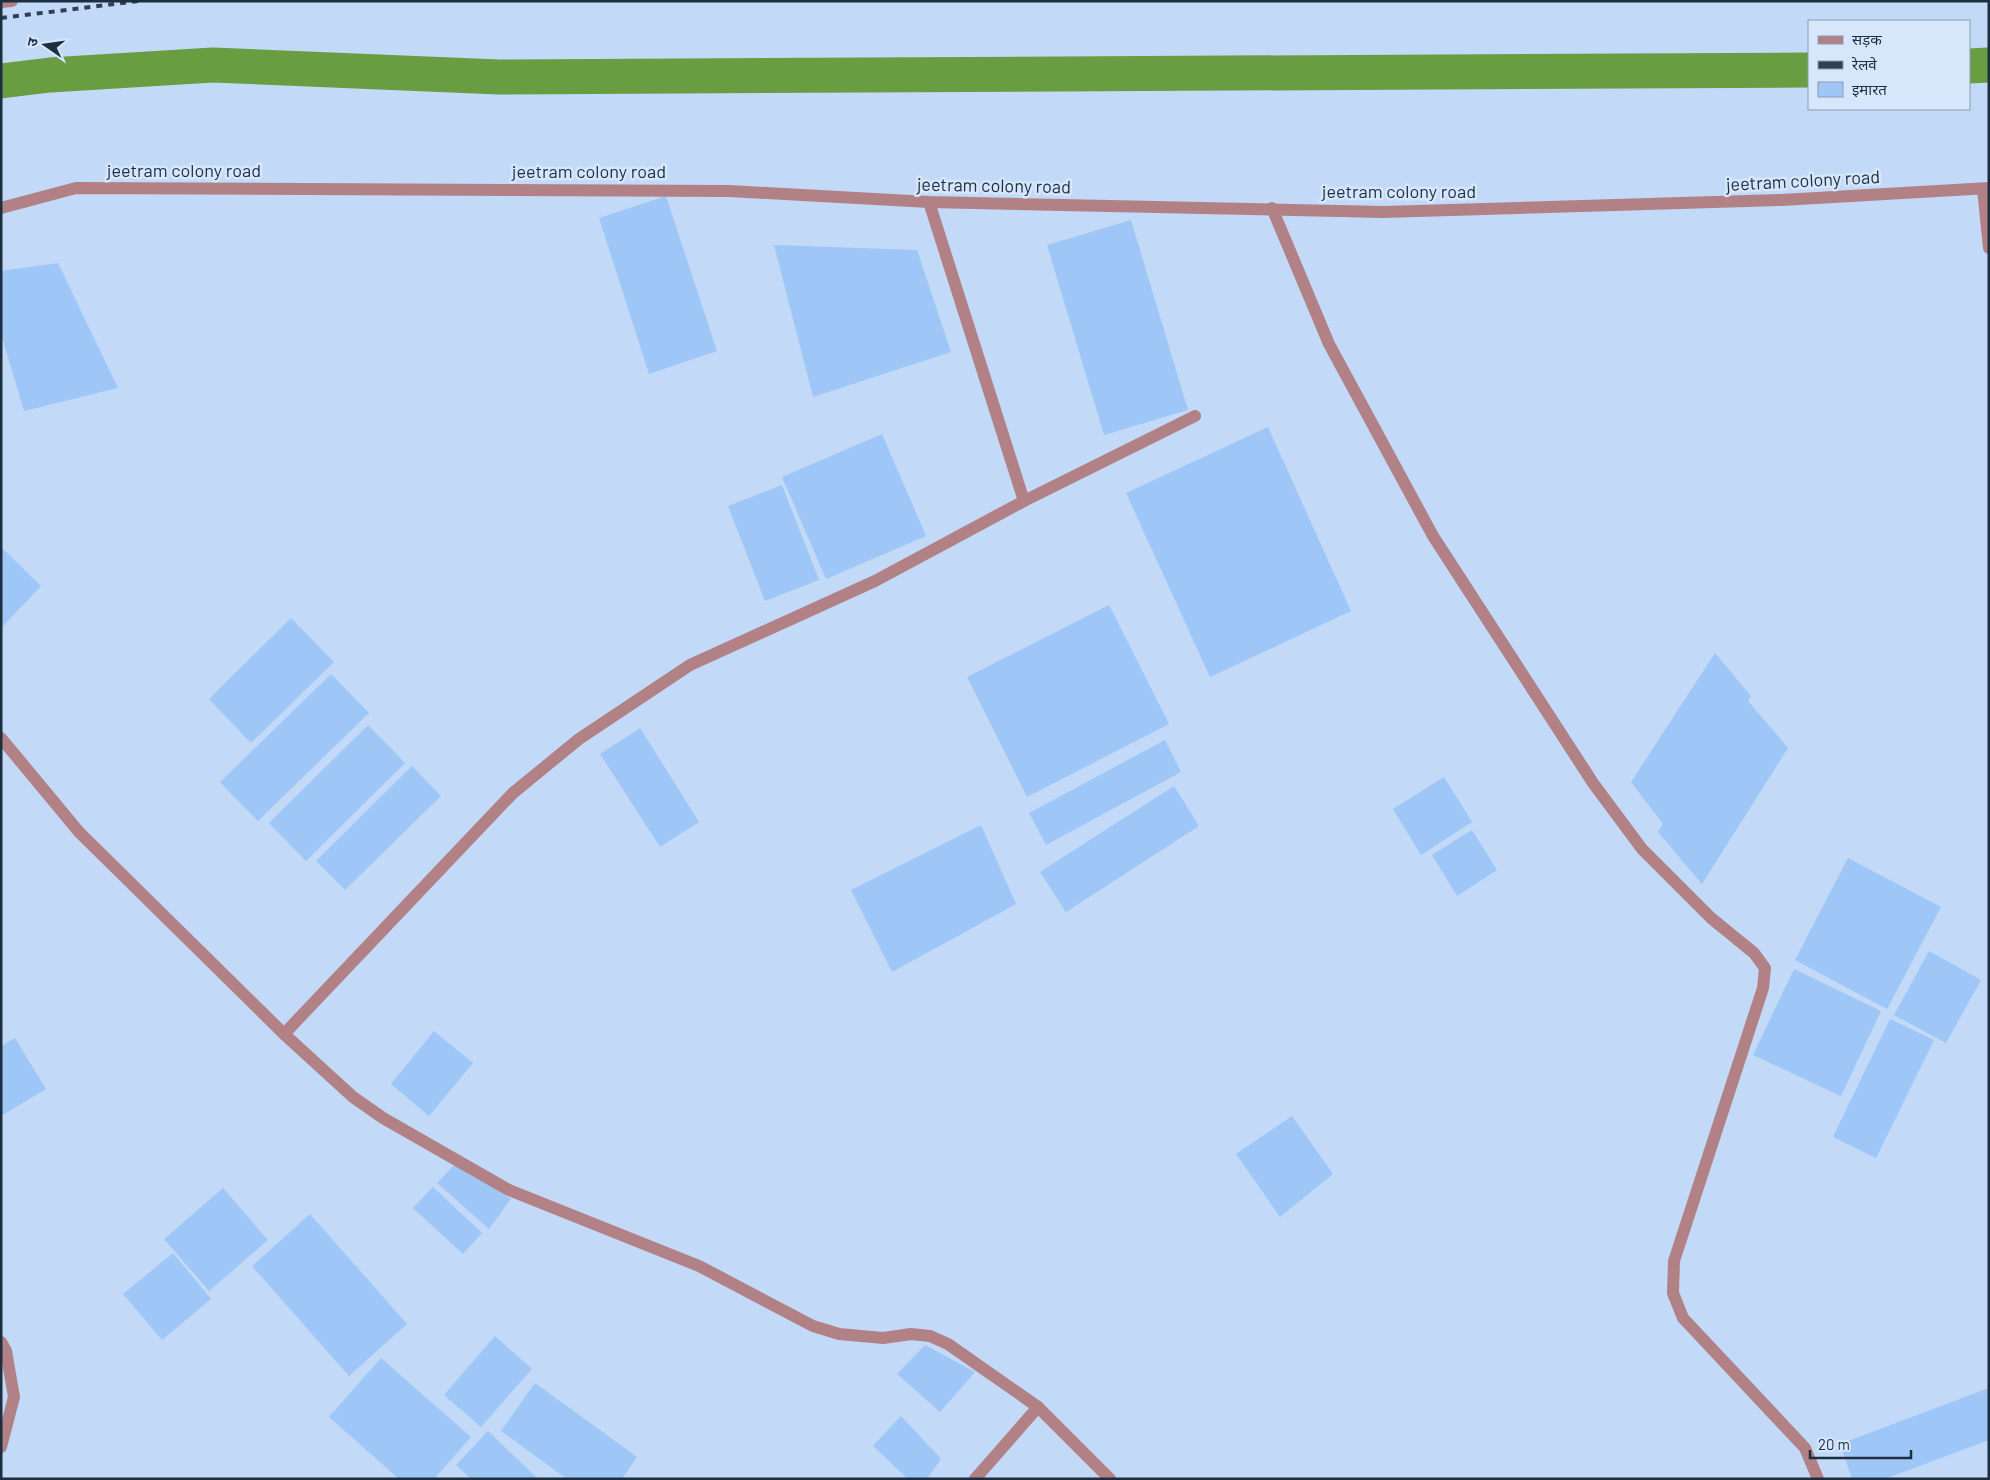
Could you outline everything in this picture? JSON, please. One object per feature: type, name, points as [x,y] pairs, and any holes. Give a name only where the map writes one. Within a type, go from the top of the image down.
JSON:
[{"type":"street","points":[[1,2],[12,1]]},
{"type":"street","name":"jeetram colony road","points":[[1,208],[76,188],[730,190],[929,202],[1272,208],[1384,212],[1782,200],[1986,189]]},
{"type":"street","points":[[1986,189],[1989,248]]},
{"type":"street","points":[[929,202],[1024,501]]},
{"type":"street","points":[[1272,208],[1329,344],[1433,536],[1593,783],[1642,849],[1710,918],[1754,953],[1765,968],[1763,988],[1674,1261],[1673,1293],[1683,1318],[1805,1448],[1818,1479]]},
{"type":"street","points":[[284,1034],[513,793],[579,739],[690,665],[875,580],[1024,501],[1195,416]]},
{"type":"street","points":[[1,738],[79,832],[284,1034],[353,1097],[376,1113],[508,1190],[699,1266],[813,1326],[839,1334],[883,1338],[911,1334],[930,1336],[948,1344],[1038,1407],[1110,1479]]},
{"type":"street","points":[[1,1342],[6,1351],[14,1397],[1,1447]]},
{"type":"street","points":[[975,1479],[1038,1407]]},
{"type":"building","points":[[666,196],[717,351],[649,374],[599,218]]},
{"type":"building","points":[[1131,220],[1188,410],[1104,435],[1047,245]]},
{"type":"building","points":[[774,245],[917,250],[951,352],[813,397]]},
{"type":"building","points":[[58,263],[118,388],[24,411],[1,334],[1,271]]},
{"type":"building","points":[[1268,427],[1351,611],[1210,677],[1126,493]]},
{"type":"building","points":[[882,434],[926,536],[826,579],[782,477]]},
{"type":"building","points":[[782,485],[819,580],[765,601],[728,506]]},
{"type":"building","points":[[3,549],[41,586],[1,628],[1,550]]},
{"type":"building","points":[[1109,605],[1169,724],[1027,797],[967,677]]},
{"type":"building","points":[[291,618],[334,662],[251,743],[209,699]]},
{"type":"building","points":[[1715,653],[1751,696],[1748,701],[1788,748],[1702,884],[1658,832],[1663,824],[1631,782]]},
{"type":"building","points":[[331,674],[369,713],[258,821],[220,782]]},
{"type":"building","points":[[368,725],[405,763],[306,861],[269,823]]},
{"type":"building","points":[[640,728],[699,822],[660,847],[600,754]]},
{"type":"building","points":[[1165,740],[1181,772],[1046,845],[1029,813]]},
{"type":"building","points":[[412,766],[441,796],[345,890],[316,861]]},
{"type":"building","points":[[1444,777],[1472,822],[1421,855],[1393,809]]},
{"type":"building","points":[[1174,786],[1199,826],[1066,912],[1040,872]]},
{"type":"building","points":[[981,825],[1016,904],[892,972],[851,890]]},
{"type":"building","points":[[1472,830],[1497,870],[1457,896],[1432,855]]},
{"type":"building","points":[[1848,858],[1941,907],[1887,1009],[1795,960]]},
{"type":"building","points":[[1929,951],[1981,980],[1946,1043],[1894,1015]]},
{"type":"building","points":[[1794,969],[1881,1011],[1841,1096],[1753,1055]]},
{"type":"building","points":[[1890,1019],[1934,1040],[1876,1158],[1833,1137]]},
{"type":"building","points":[[434,1031],[473,1063],[429,1116],[391,1084]]},
{"type":"building","points":[[15,1038],[46,1089],[1,1116],[1,1046]]},
{"type":"building","points":[[1292,1116],[1333,1174],[1280,1217],[1236,1154]]},
{"type":"building","points":[[456,1163],[511,1199],[489,1229],[437,1183]]},
{"type":"building","points":[[433,1187],[482,1233],[463,1254],[413,1208]]},
{"type":"building","points":[[223,1188],[268,1240],[209,1291],[164,1239]]},
{"type":"building","points":[[310,1214],[407,1324],[349,1376],[252,1266]]},
{"type":"building","points":[[173,1253],[211,1299],[162,1340],[123,1294]]},
{"type":"building","points":[[495,1336],[532,1369],[481,1427],[444,1395]]},
{"type":"building","points":[[925,1345],[975,1372],[940,1412],[897,1374]]},
{"type":"building","points":[[381,1358],[471,1437],[434,1479],[399,1479],[329,1417]]},
{"type":"building","points":[[535,1383],[637,1457],[622,1479],[567,1479],[501,1431]]},
{"type":"building","points":[[1989,1388],[1989,1440],[1885,1479],[1852,1479],[1840,1444]]},
{"type":"building","points":[[901,1416],[941,1459],[927,1479],[908,1479],[873,1446]]},
{"type":"building","points":[[488,1431],[538,1479],[471,1479],[456,1465]]},
{"type":"waterway","points":[[1,81],[50,75],[213,65],[499,77],[1808,70]]},
{"type":"waterway","points":[[1970,66],[1989,65]]},
{"type":"railway","points":[[1,18],[139,1]]}]
